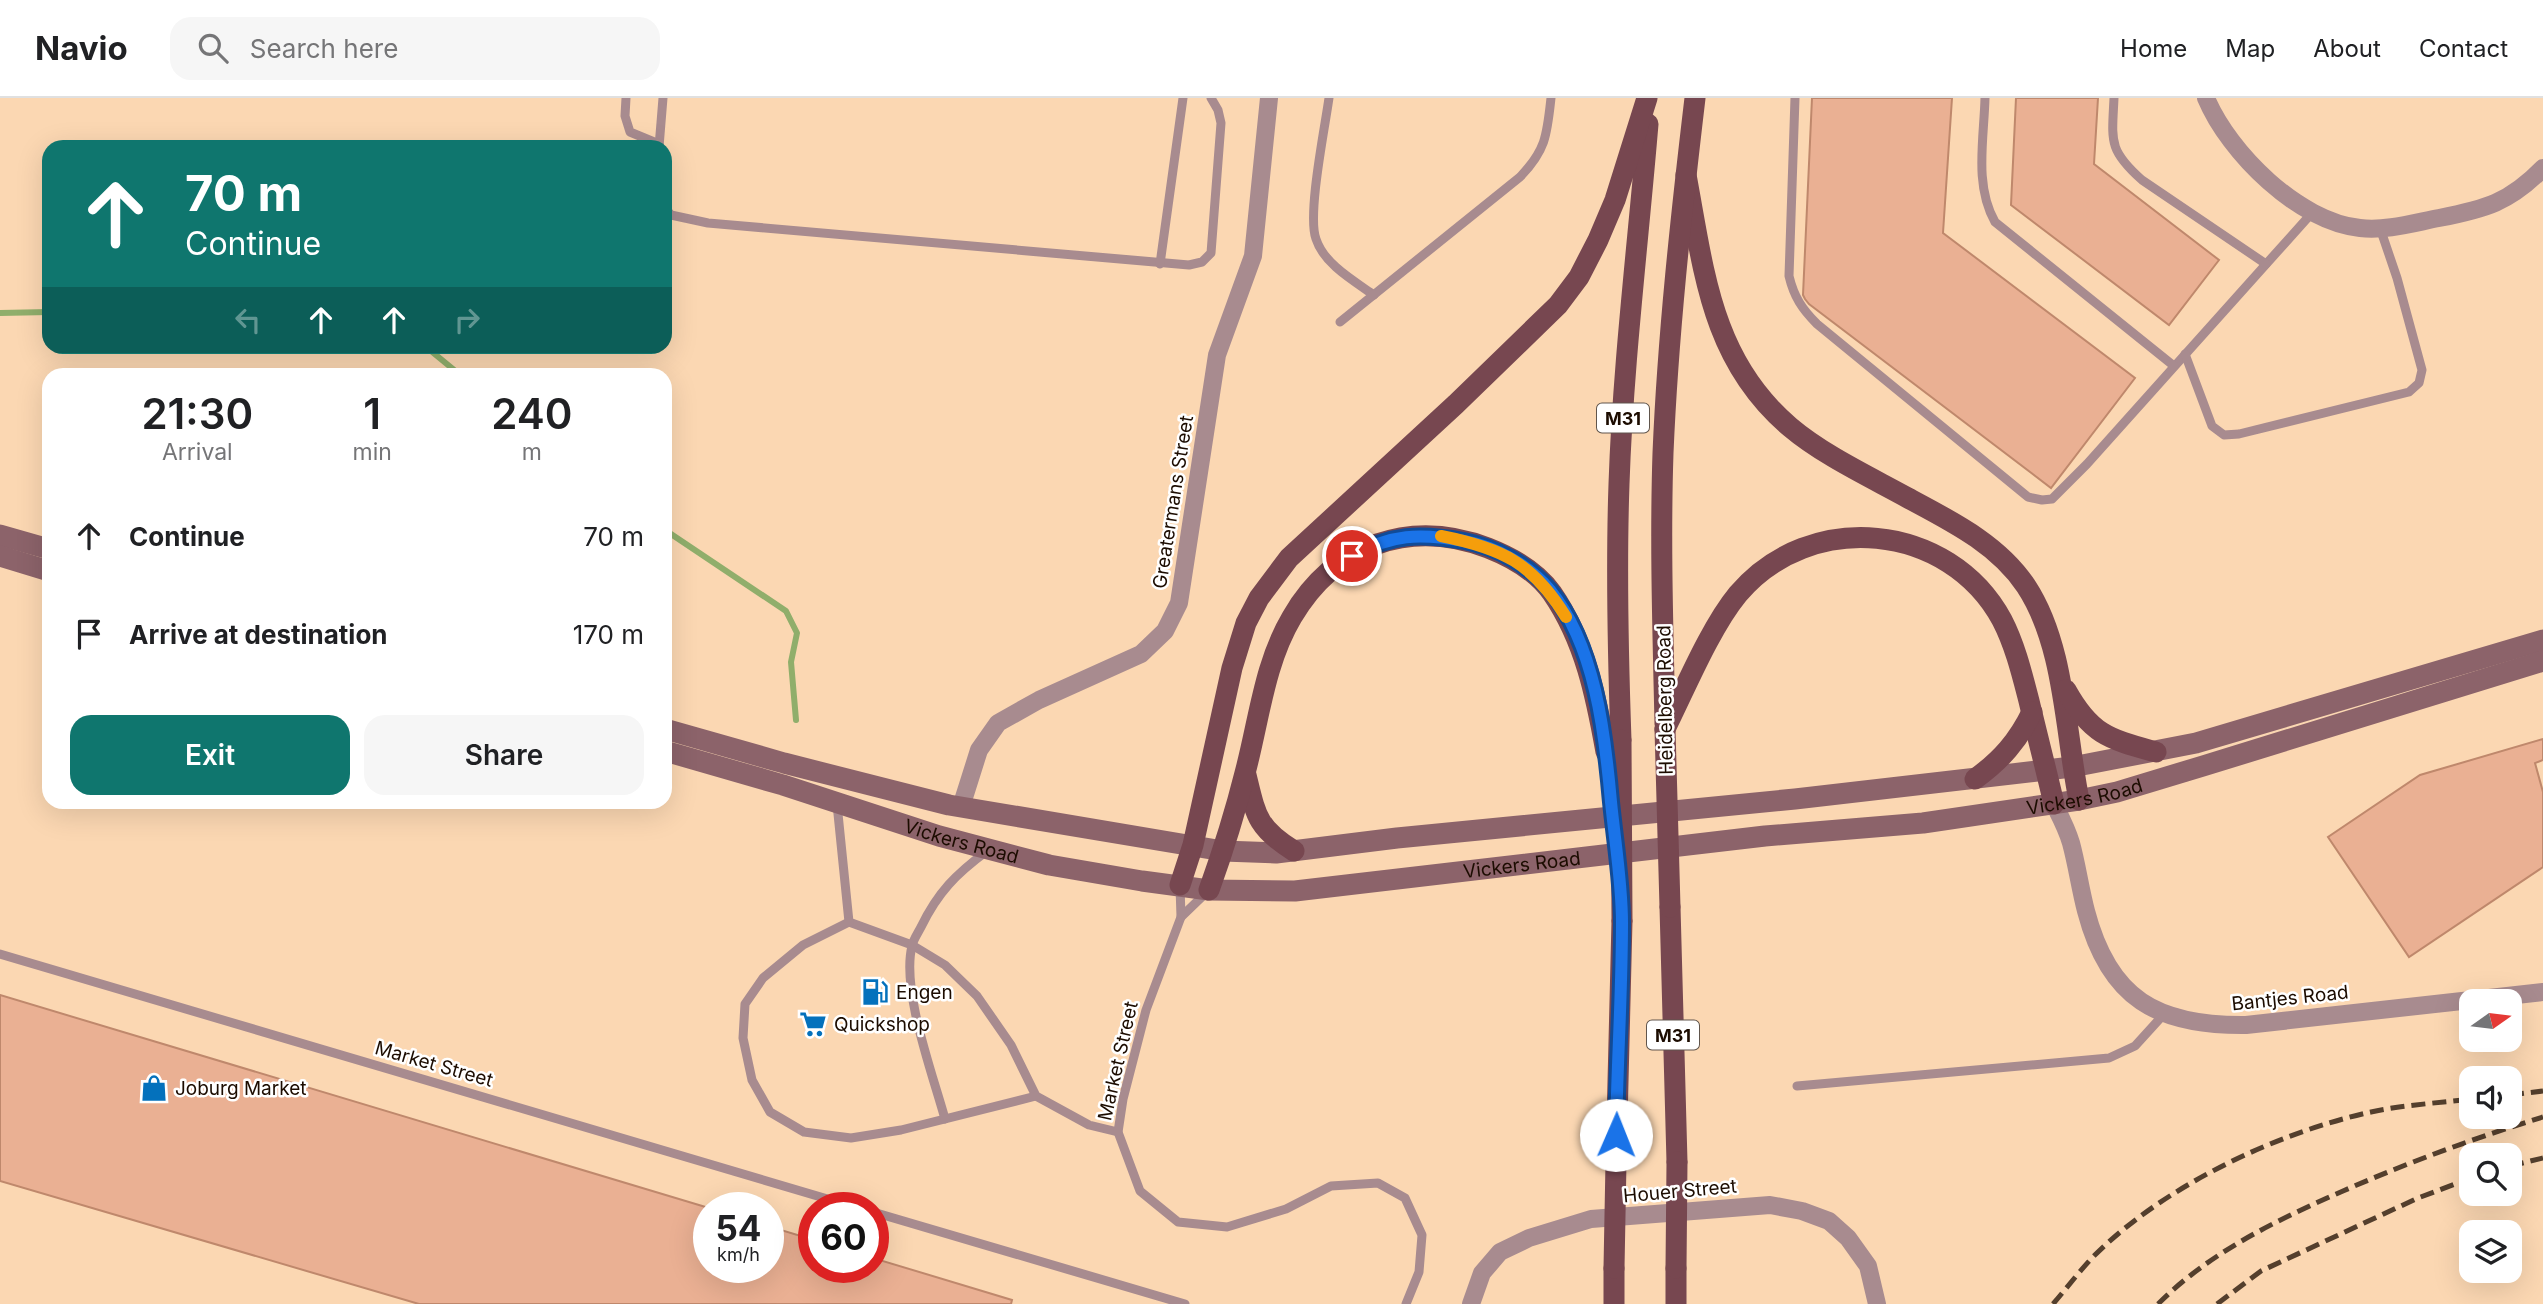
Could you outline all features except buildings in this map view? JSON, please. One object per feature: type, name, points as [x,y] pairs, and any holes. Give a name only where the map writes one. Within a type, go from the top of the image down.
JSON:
[{"type":"main road","name":"M31","points":[[1614,1304],[1622,921],[1614,746],[1618,653],[1619,485],[1648,98]]},
{"type":"main road","points":[[1180,885],[1193,845],[1232,668],[1246,623],[1259,598],[1289,558],[1456,404],[1558,305],[1578,277],[1598,240],[1615,200],[1648,98]]},
{"type":"main road","name":"Heidelberg Road","points":[[1676,1304],[1677,1163],[1662,559],[1664,452],[1675,283],[1695,98]]},
{"type":"main road","points":[[1686,174],[1713,307],[1726,344],[1747,380],[1769,408],[1793,429],[1842,461],[1981,540],[2004,560],[2025,584],[2042,614],[2051,640],[2078,800]]},
{"type":"main road","points":[[0,534],[42,547]]},
{"type":"main road","points":[[1209,890],[1223,852],[1245,773],[1266,680],[1281,635],[1293,614],[1327,573],[1372,545],[1415,535],[1438,536],[1475,543],[1499,552],[1527,568],[1550,590],[1580,645],[1614,746]]},
{"type":"main road","points":[[1665,729],[1711,638],[1737,595],[1755,577],[1780,558],[1807,545],[1856,536],[1906,542],[1931,551],[1975,584],[1990,600],[2003,622],[2020,668],[2054,804]]},
{"type":"main road","points":[[0,556],[42,569]]},
{"type":"main road","name":"Vickers Road","points":[[672,731],[784,763],[961,807],[1223,852],[1276,853],[2072,767],[2196,743],[2543,640]]},
{"type":"main road","name":"Vickers Road","points":[[672,753],[988,850],[1115,877],[1209,890],[1295,891],[1765,836],[1923,822],[2078,800],[2117,792],[2191,770],[2543,661]]},
{"type":"main road","points":[[2058,676],[2077,711],[2102,734],[2156,752]]},
{"type":"main road","points":[[1975,779],[2006,754],[2032,712]]},
{"type":"main road","points":[[1245,773],[1259,821],[1271,836],[1294,851]]},
{"type":"street","name":"Greatermans Street","points":[[961,807],[979,750],[998,723],[1039,700],[1141,653],[1165,631],[1179,603],[1217,355],[1253,256],[1269,98]]},
{"type":"street","points":[[2206,98],[2214,117],[2242,153],[2273,184],[2311,214],[2360,228],[2380,228],[2469,212],[2501,202],[2522,190],[2543,168]]},
{"type":"street","name":"Bantjes Road","points":[[2070,841],[2078,800]]},
{"type":"street","name":"Bantjes Road","points":[[2054,804],[2070,841],[2086,912],[2099,950],[2113,976],[2131,996],[2165,1013],[2212,1026],[2246,1025],[2543,992]]},
{"type":"street","name":"Houer Street","points":[[1471,1304],[1482,1273],[1500,1252],[1529,1238],[1591,1219],[1770,1205],[1802,1211],[1829,1221],[1848,1238],[1868,1266],[1877,1304]]},
{"type":"lane","points":[[626,98],[625,116],[630,132],[648,140]]},
{"type":"lane","points":[[659,140],[663,98]]},
{"type":"lane","points":[[1160,264],[1183,98]]},
{"type":"lane","points":[[672,215],[708,223],[1189,265],[1202,262],[1211,253],[1222,123],[1211,98]]},
{"type":"lane","points":[[1329,98],[1313,219],[1316,239],[1324,253],[1344,274],[1374,295]]},
{"type":"lane","points":[[1340,322],[1520,177],[1536,160],[1548,126],[1551,98]]},
{"type":"lane","points":[[1795,98],[1789,276],[1801,309],[2028,497],[2052,499],[2087,464],[2311,214]]},
{"type":"lane","points":[[1985,98],[1982,187],[1986,206],[1995,222],[2174,366]]},
{"type":"lane","points":[[2114,98],[2112,139],[2117,153],[2126,165],[2142,180],[2266,264]]},
{"type":"lane","points":[[2185,354],[2208,418],[2212,426],[2224,435],[2239,434],[2409,392],[2419,383],[2422,370],[2398,278],[2380,228]]},
{"type":"lane","points":[[837,804],[849,922]]},
{"type":"lane","points":[[945,1119],[916,1013],[909,971],[912,945],[943,888],[963,868],[988,850]]},
{"type":"lane","name":"Market Street","points":[[1180,885],[1181,917],[1146,1010],[1123,1099],[1118,1132],[1140,1191],[1178,1222],[1227,1227],[1286,1209],[1331,1186],[1378,1183],[1405,1198],[1422,1235],[1419,1272],[1406,1304]]},
{"type":"lane","name":"Market Street","points":[[1181,917],[1209,890]]},
{"type":"lane","points":[[1036,1096],[901,1130],[851,1138],[804,1132],[770,1112],[752,1080],[743,1038],[745,1004],[763,978],[803,945],[849,922],[912,945],[945,965],[977,996],[1011,1045],[1036,1096],[1089,1125],[1118,1132]]},
{"type":"lane","name":"Market Street","points":[[0,954],[804,1192]]},
{"type":"lane","points":[[1797,1086],[2109,1058],[2135,1046],[2165,1013]]},
{"type":"lane","points":[[889,1217],[1185,1304]]},
{"type":"waterway","points":[[0,313],[42,312]]},
{"type":"waterway","points":[[435,354],[452,368]]},
{"type":"waterway","points":[[672,535],[786,611],[797,633],[791,662],[796,720]]},
{"type":"railway","points":[[2522,1094],[2543,1091]]},
{"type":"railway","points":[[2053,1304],[2091,1259],[2119,1233],[2150,1209],[2221,1167],[2258,1149],[2334,1121],[2383,1110],[2459,1100]]},
{"type":"railway","points":[[2158,1304],[2178,1285],[2222,1253],[2294,1214],[2417,1160],[2543,1117]]},
{"type":"railway","points":[[2522,1163],[2543,1158]]},
{"type":"railway","points":[[2217,1304],[2261,1271],[2418,1198],[2459,1183]]},
{"type":"slow traffic","points":[[1441,536],[1475,543],[1499,552],[1527,568],[1550,590],[1566,617]]},
{"type":"place","name":"Engen","points":[[875,992]]},
{"type":"place","name":"Quickshop","points":[[813,1024]]},
{"type":"place","name":"Joburg Market","points":[[154,1088]]},
{"type":"route","points":[[1352,556],[1389,539],[1415,535],[1475,543],[1499,552],[1527,568],[1550,590],[1580,645],[1596,698],[1606,752],[1622,921],[1616,1135]]}]
